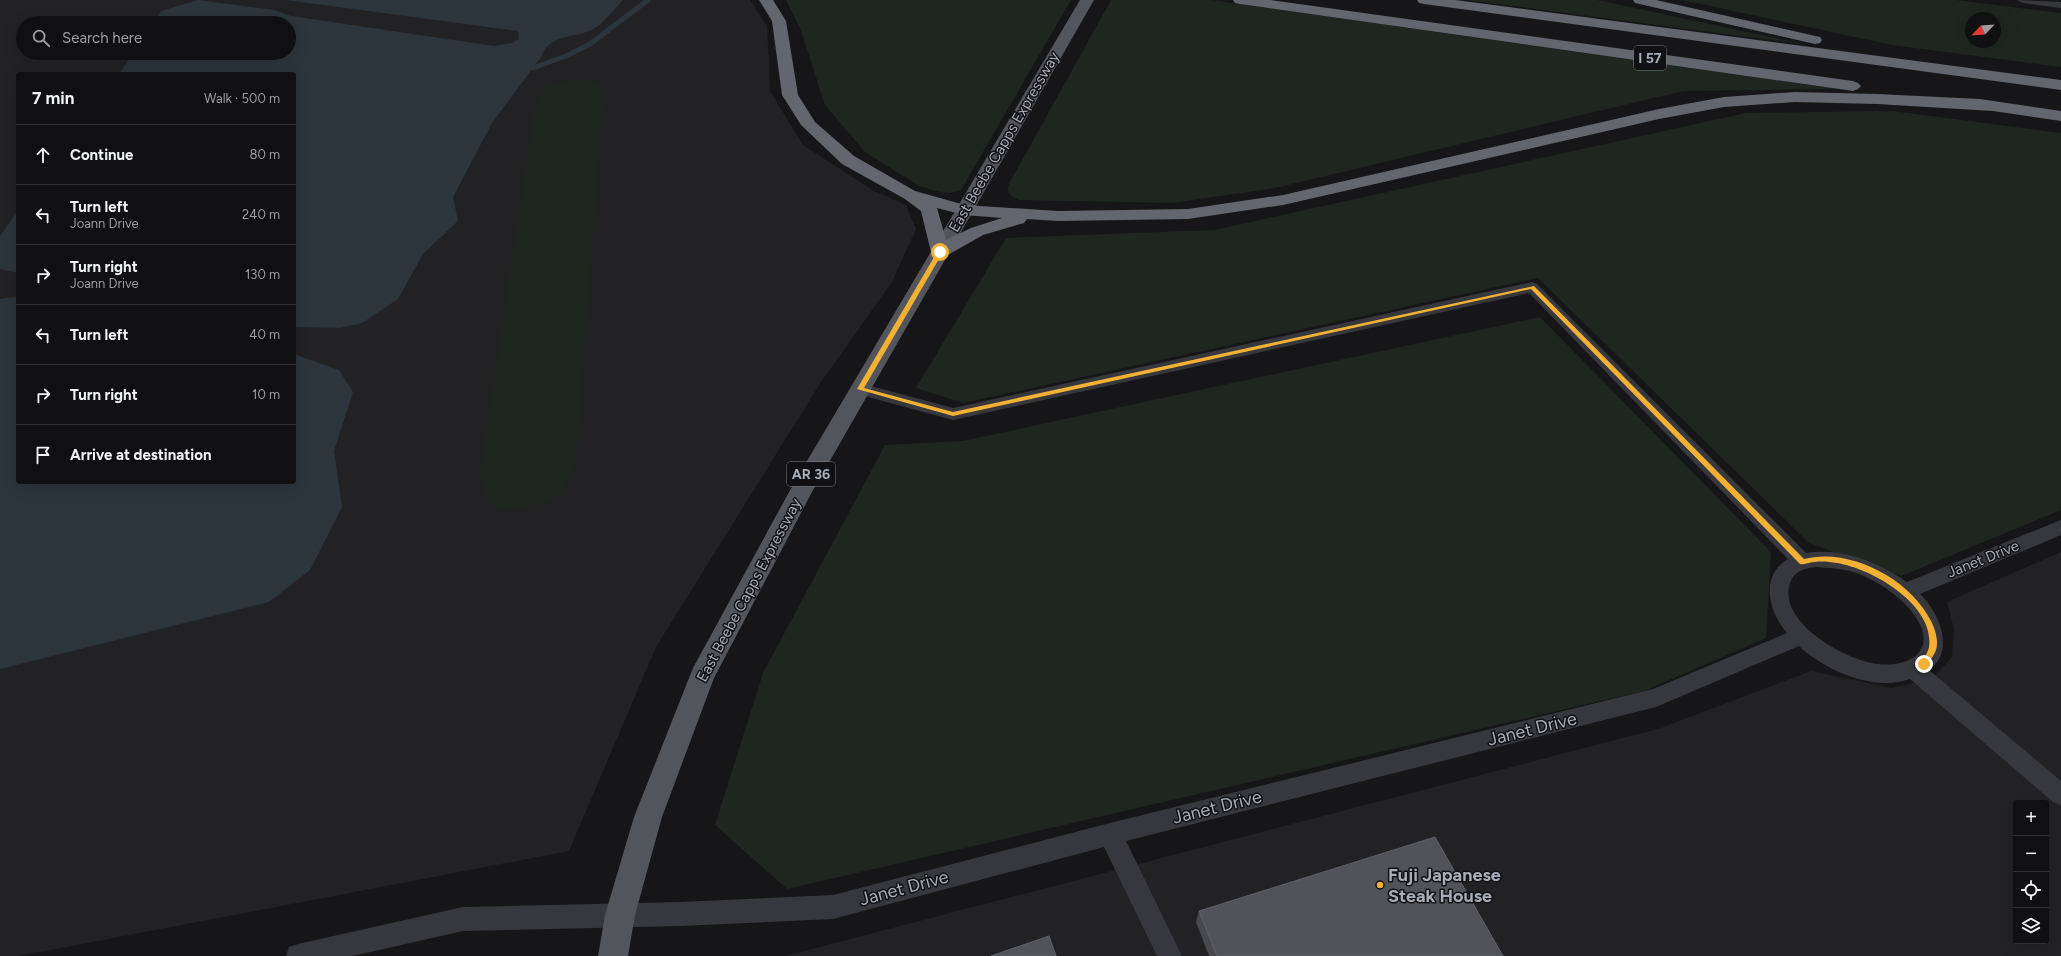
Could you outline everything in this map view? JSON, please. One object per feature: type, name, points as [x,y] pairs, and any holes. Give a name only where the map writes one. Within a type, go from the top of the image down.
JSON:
[{"type":"highway","points":[[766,0],[778,21],[790,95],[809,125],[848,160],[909,195],[929,209],[940,252],[957,240],[994,225],[1036,215]]},
{"type":"highway","name":"I 57","points":[[1240,0],[2061,116]]},
{"type":"highway","name":"I 57","points":[[1424,0],[2061,86]]},
{"type":"highway","points":[[1640,0],[1671,9],[1769,28],[1899,63]]},
{"type":"highway","points":[[909,195],[964,210],[1036,215],[1188,214],[1283,200],[1651,116],[1724,102],[1795,97],[1877,99],[1994,106]]},
{"type":"main road","name":"East Beebe Capps Expressway","points":[[613,956],[620,915],[648,817],[702,676],[802,489],[1087,0]]},
{"type":"street","points":[[2023,0],[2061,4]]},
{"type":"street","points":[[860,389],[953,414],[1532,287],[1803,562]]},
{"type":"street","name":"Janet Drive","points":[[1904,592],[2061,527]]},
{"type":"street","points":[[1815,559],[1836,560],[1860,566],[1883,577],[1904,592],[1922,611],[1932,631],[1933,649],[1924,664],[1907,672],[1882,674],[1855,668],[1828,656],[1802,636],[1788,621],[1780,603],[1778,586],[1784,573],[1797,563],[1815,559]]},
{"type":"street","name":"Janet Drive","points":[[298,956],[463,919],[833,907],[1110,834],[1656,698],[1802,636]]},
{"type":"street","points":[[1913,669],[2061,796]]},
{"type":"street","points":[[1110,834],[1170,956]]},
{"type":"shaded area","points":[[0,0],[750,0],[767,26],[770,91],[803,145],[874,191],[906,205],[916,229],[892,282],[821,382],[656,647],[569,851],[19,956],[0,956]]},
{"type":"shaded area","points":[[198,0],[274,10],[291,16],[158,16],[161,11]]},
{"type":"shaded area","points":[[286,0],[623,0],[599,25],[583,33],[559,39],[546,49],[492,123],[453,197],[458,221],[423,254],[398,299],[362,323],[340,328],[296,327],[296,72],[120,72],[129,60],[296,60],[296,17],[494,46],[512,43],[519,39],[518,31]]},
{"type":"shaded area","points":[[786,0],[1071,0],[961,190],[950,193],[940,192],[919,186],[865,152],[825,105],[800,28]]},
{"type":"shaded area","points":[[1111,0],[1211,0],[1838,89],[1683,91],[1275,188],[1172,203],[1019,200],[1010,195],[1008,191],[1010,182]]},
{"type":"shaded area","points":[[1467,0],[1597,0],[1803,44]]},
{"type":"shaded area","points":[[1682,0],[1956,0],[2061,13],[2061,67],[1892,45]]},
{"type":"shaded area","points":[[572,80],[590,80],[601,86],[603,108],[576,462],[563,493],[546,502],[524,509],[503,510],[489,503],[479,476],[533,116],[538,99],[544,89],[554,84]]},
{"type":"shaded area","points":[[1892,111],[2061,133],[2061,510],[1901,576],[1809,543],[1538,278],[963,403],[916,388],[1006,238],[1214,230],[1746,113]]},
{"type":"shaded area","points":[[16,214],[16,273],[0,269],[0,236]]},
{"type":"shaded area","points":[[16,297],[16,484],[296,484],[296,355],[339,370],[353,392],[334,451],[342,507],[310,570],[269,602],[0,669],[0,299]]},
{"type":"shaded area","points":[[1540,317],[1771,552],[1766,638],[1644,691],[787,889],[715,825],[763,673],[885,445],[963,441]]},
{"type":"shaded area","points":[[2061,552],[2061,956],[785,956],[1661,728],[1811,671],[1892,688],[1933,678],[1952,657],[1954,629],[1947,602]]},
{"type":"building","name":"Fuji Japanese Steak House","points":[[1435,837],[1503,956],[1217,956],[1199,911]]},
{"type":"building","points":[[1049,936],[1056,956],[991,956]]},
{"type":"waterway","points":[[533,68],[566,56],[590,44],[648,0]]},
{"type":"place","name":"Fuji Japanese Steak House","points":[[1380,885]]},
{"type":"route","points":[[940,252],[860,389],[953,414],[1532,287],[1803,562],[1815,559],[1836,560],[1860,566],[1883,577],[1904,592],[1922,611],[1932,631],[1933,649],[1924,664]]}]
